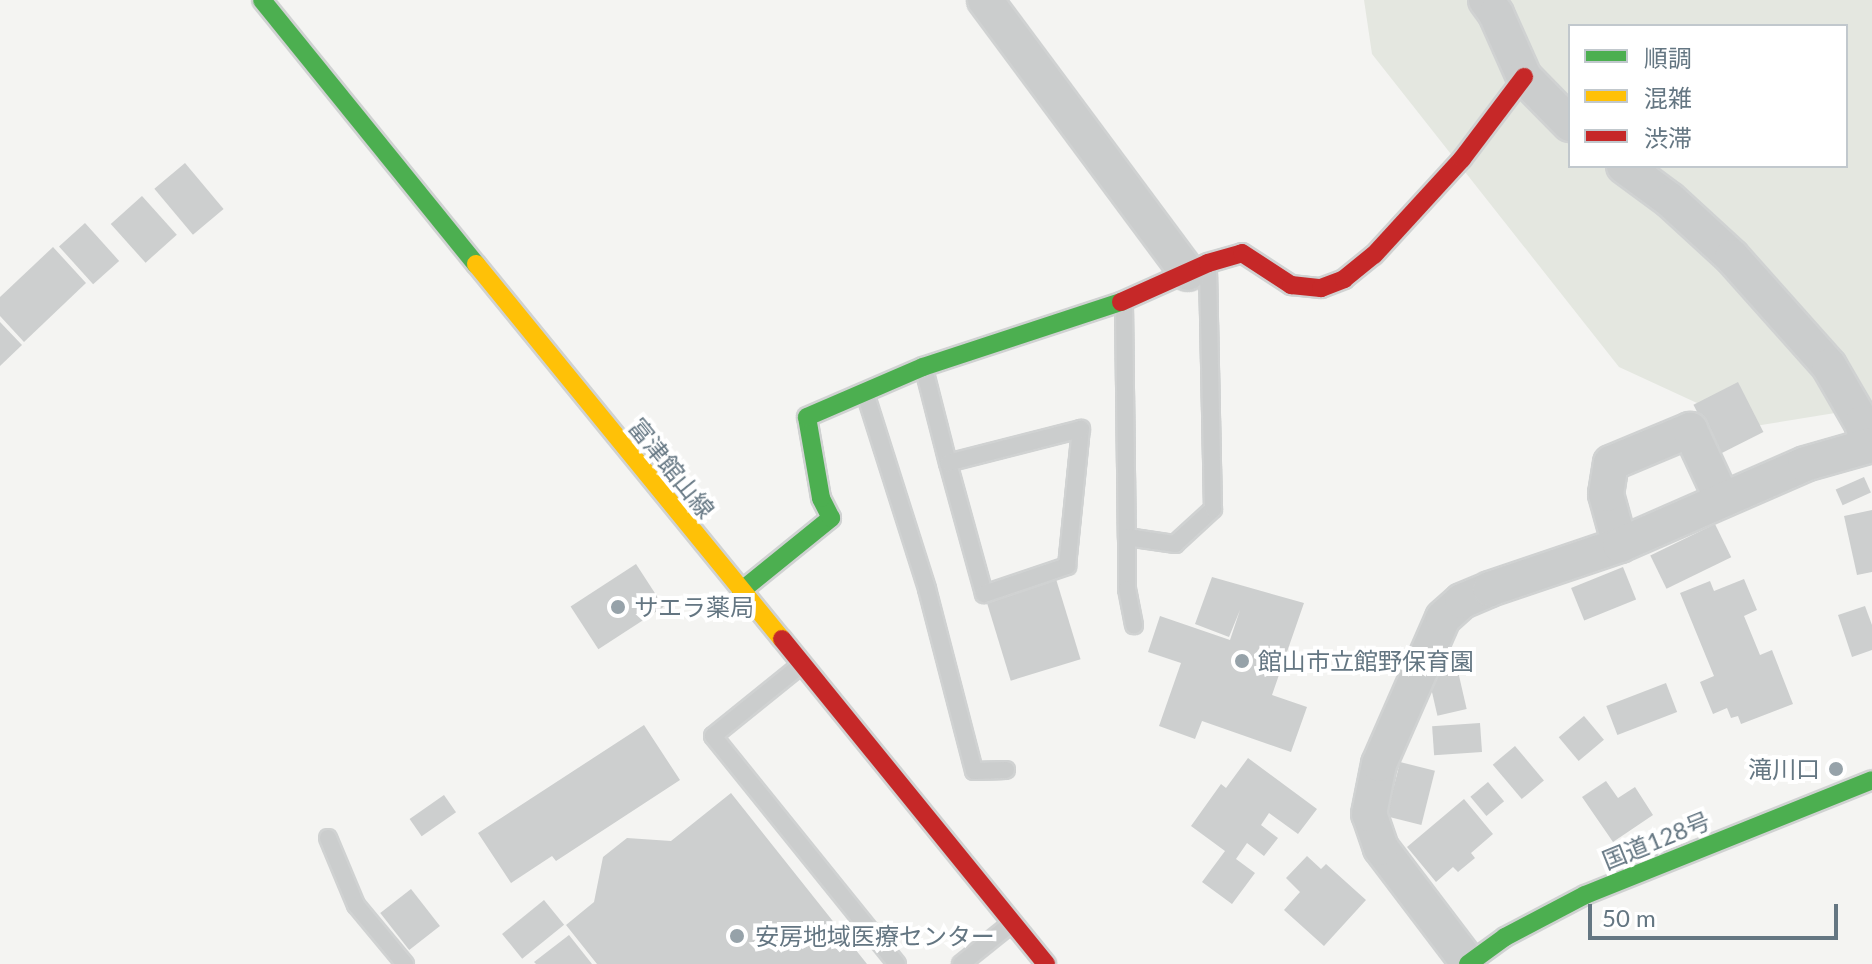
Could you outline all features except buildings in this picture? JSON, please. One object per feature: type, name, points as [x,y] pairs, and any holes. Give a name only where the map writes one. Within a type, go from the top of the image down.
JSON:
[{"type":"main road","name":"富津館山線","points":[[262,0],[1046,964]]},
{"type":"main road","points":[[741,591],[831,518],[821,498],[807,417],[923,367],[1124,303],[1198,268],[1242,253],[1291,285],[1321,288],[1344,279],[1374,255],[1462,159],[1524,77]]},
{"type":"main road","name":"国道128号","points":[[1469,964],[1505,937],[1585,895],[1872,780]]},
{"type":"street","points":[[985,0],[1198,268]]},
{"type":"street","points":[[1486,0],[1496,14],[1524,77],[1568,122]]},
{"type":"street","points":[[1469,964],[1381,848],[1369,814],[1379,764],[1443,618],[1462,601],[1490,589],[1620,545],[1805,464],[1870,445],[1862,423],[1829,366],[1732,257],[1670,200],[1627,168]]},
{"type":"street","points":[[1620,545],[1606,494],[1611,463],[1690,430],[1722,499]]},
{"type":"lane","points":[[1127,537],[1175,544],[1213,509],[1198,268]]},
{"type":"lane","points":[[1124,303],[1123,446],[1127,589],[1134,625]]},
{"type":"lane","points":[[923,367],[948,463],[984,594],[1067,566],[1081,429],[948,463]]},
{"type":"lane","points":[[865,392],[927,589],[974,771],[1006,770]]},
{"type":"lane","points":[[801,665],[713,736],[897,964]]},
{"type":"lane","points":[[328,838],[356,905],[405,964]]},
{"type":"lane","points":[[961,964],[1013,923]]},
{"type":"shaded area","points":[[1364,0],[1872,0],[1872,407],[1749,427],[1619,367],[1372,54]]},
{"type":"traffic: fast","points":[[262,0],[476,264]]},
{"type":"traffic: fast","points":[[741,591],[831,518],[821,498],[807,417],[923,367],[1121,302]]},
{"type":"traffic: fast","points":[[1468,964],[1505,937],[1585,895],[1872,780]]},
{"type":"traffic: slow","points":[[476,264],[782,639]]},
{"type":"traffic: jam","points":[[1121,302],[1208,263],[1242,253],[1291,285],[1321,288],[1344,279],[1374,255],[1462,159],[1524,77]]},
{"type":"traffic: jam","points":[[782,639],[1046,964]]},
{"type":"place","name":"サエラ薬局","points":[[618,607]]},
{"type":"place","name":"館山市立館野保育園","points":[[1242,661]]},
{"type":"place","name":"滝川口","points":[[1836,769]]},
{"type":"place","name":"安房地域医療センター","points":[[737,936]]}]
